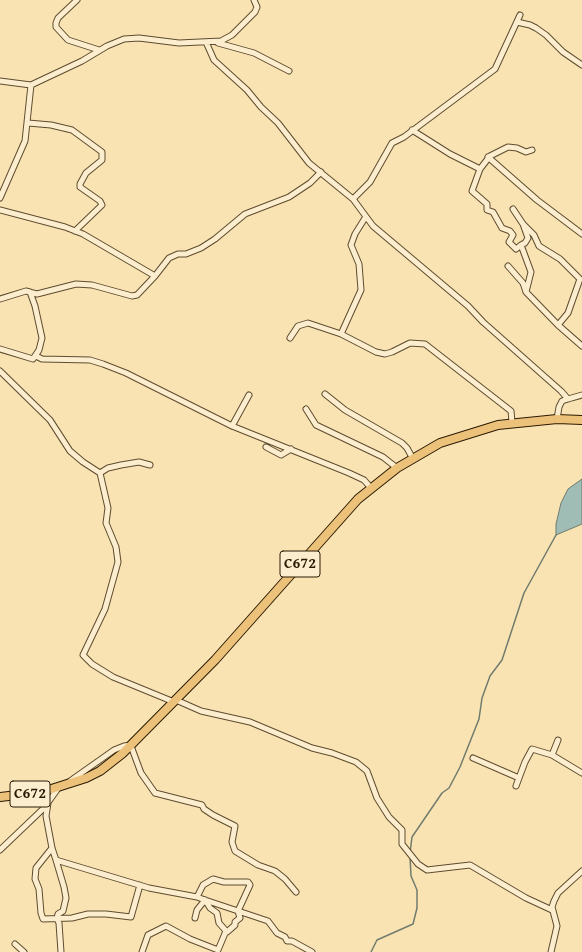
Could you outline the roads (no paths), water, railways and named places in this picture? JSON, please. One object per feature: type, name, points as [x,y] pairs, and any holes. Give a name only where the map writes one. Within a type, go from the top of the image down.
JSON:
[{"type":"main road","name":"C672","points":[[0,797],[26,795],[62,786],[100,771],[131,746],[215,660],[358,499],[397,468],[440,443],[475,431],[512,422],[557,418],[582,420]]},
{"type":"street","points":[[77,0],[58,18],[56,27],[68,40],[100,50]]},
{"type":"street","points":[[0,81],[31,85],[82,61],[117,40],[130,38],[164,42],[215,42],[228,38],[252,16],[257,9],[254,0]]},
{"type":"street","points":[[353,199],[370,182],[388,148],[493,72],[500,62],[520,15]]},
{"type":"street","points":[[517,22],[530,25],[541,32],[563,52],[582,65]]},
{"type":"street","points":[[206,42],[214,60],[247,90],[281,127],[301,154],[353,199],[365,218],[395,246],[468,306],[524,359],[552,382],[568,399]]},
{"type":"street","points":[[215,42],[254,54],[289,71]]},
{"type":"street","points":[[0,198],[24,145],[28,123],[31,85]]},
{"type":"street","points":[[28,123],[51,125],[72,130],[102,152],[102,160],[86,173],[80,184],[80,187],[101,202],[102,205],[75,231]]},
{"type":"street","points":[[412,130],[450,154],[480,168]]},
{"type":"street","points":[[513,209],[528,238],[525,243],[516,249],[509,242],[513,235],[510,231],[502,228],[493,212],[487,210],[487,204],[472,191],[480,168],[488,157],[508,147],[517,148],[526,152],[532,150]]},
{"type":"street","points":[[488,157],[537,200],[582,234]]},
{"type":"street","points":[[0,299],[29,292],[37,294],[76,284],[92,285],[132,296],[137,295],[169,258],[178,254],[186,254],[201,248],[245,214],[289,197],[310,183],[321,172]]},
{"type":"street","points":[[0,210],[75,231],[91,238],[155,276]]},
{"type":"street","points":[[341,334],[361,290],[359,264],[351,245],[355,234],[365,218]]},
{"type":"street","points":[[522,224],[534,235],[539,246],[560,259],[581,279],[568,313],[558,325]]},
{"type":"street","points":[[520,245],[531,272],[526,292]]},
{"type":"street","points":[[508,266],[523,283],[526,292],[558,325],[582,346]]},
{"type":"street","points":[[0,349],[19,353],[32,359],[36,356],[41,345],[41,334],[33,299],[29,292]]},
{"type":"street","points":[[290,338],[298,326],[308,324],[341,334],[376,352],[385,354],[410,343],[421,343],[428,346],[511,411],[512,422]]},
{"type":"street","points":[[36,356],[42,359],[90,360],[103,364],[232,426],[360,478],[372,488]]},
{"type":"street","points":[[0,371],[50,420],[70,451],[100,473],[108,508],[106,523],[116,547],[118,562],[104,610],[83,656],[92,664],[113,677],[201,711],[250,722],[312,748],[332,753],[356,762],[367,771],[380,803],[389,817],[402,830],[402,844],[418,864],[427,870],[470,865],[526,898],[552,910]]},
{"type":"street","points":[[325,394],[344,410],[402,444],[407,448],[413,459]]},
{"type":"street","points":[[232,426],[249,395]]},
{"type":"street","points":[[557,418],[560,404],[568,399],[582,395]]},
{"type":"street","points":[[306,409],[316,425],[383,457],[397,468]]},
{"type":"street","points":[[266,448],[280,455],[291,449]]},
{"type":"street","points":[[100,473],[108,468],[139,462],[150,465]]},
{"type":"street","points":[[552,755],[558,740]]},
{"type":"street","points":[[131,746],[141,773],[154,793],[202,805],[204,809],[213,815],[235,826],[232,842],[235,850],[258,865],[275,871],[285,879],[296,892]]},
{"type":"street","points":[[516,786],[525,762],[532,749],[552,755],[582,773]]},
{"type":"street","points":[[473,758],[519,778]]},
{"type":"street","points":[[0,850],[48,804],[62,786]]},
{"type":"street","points":[[48,804],[46,816],[52,848],[66,898],[63,911],[58,914],[57,919],[59,923],[61,952]]},
{"type":"street","points":[[52,848],[36,868],[35,880],[39,889],[43,919],[57,919],[100,914],[131,917],[140,885]]},
{"type":"street","points":[[56,860],[140,885],[197,897],[268,921],[277,934],[285,937],[287,941],[292,941],[312,952]]},
{"type":"street","points":[[551,952],[557,926],[552,910],[552,903],[558,893],[582,871]]},
{"type":"street","points":[[144,951],[148,936],[166,926],[190,939],[218,950],[226,931],[235,925],[235,922],[240,918],[238,911],[250,885],[248,882],[224,882],[213,879],[203,885],[197,897]]},
{"type":"street","points":[[195,918],[197,910],[205,900]]},
{"type":"street","points":[[205,900],[210,908],[217,913],[219,923],[226,931]]},
{"type":"street","points":[[14,944],[24,952]]},
{"type":"water","points":[[582,479],[582,524],[556,535],[556,524],[561,503],[568,489]]},
{"type":"waterway","points":[[410,853],[412,837],[442,793],[449,788],[460,767],[479,719],[482,698],[490,676],[502,660],[524,593],[556,535]]},
{"type":"waterway","points":[[371,952],[377,940],[413,924],[417,908],[417,890],[411,876],[410,857]]}]
